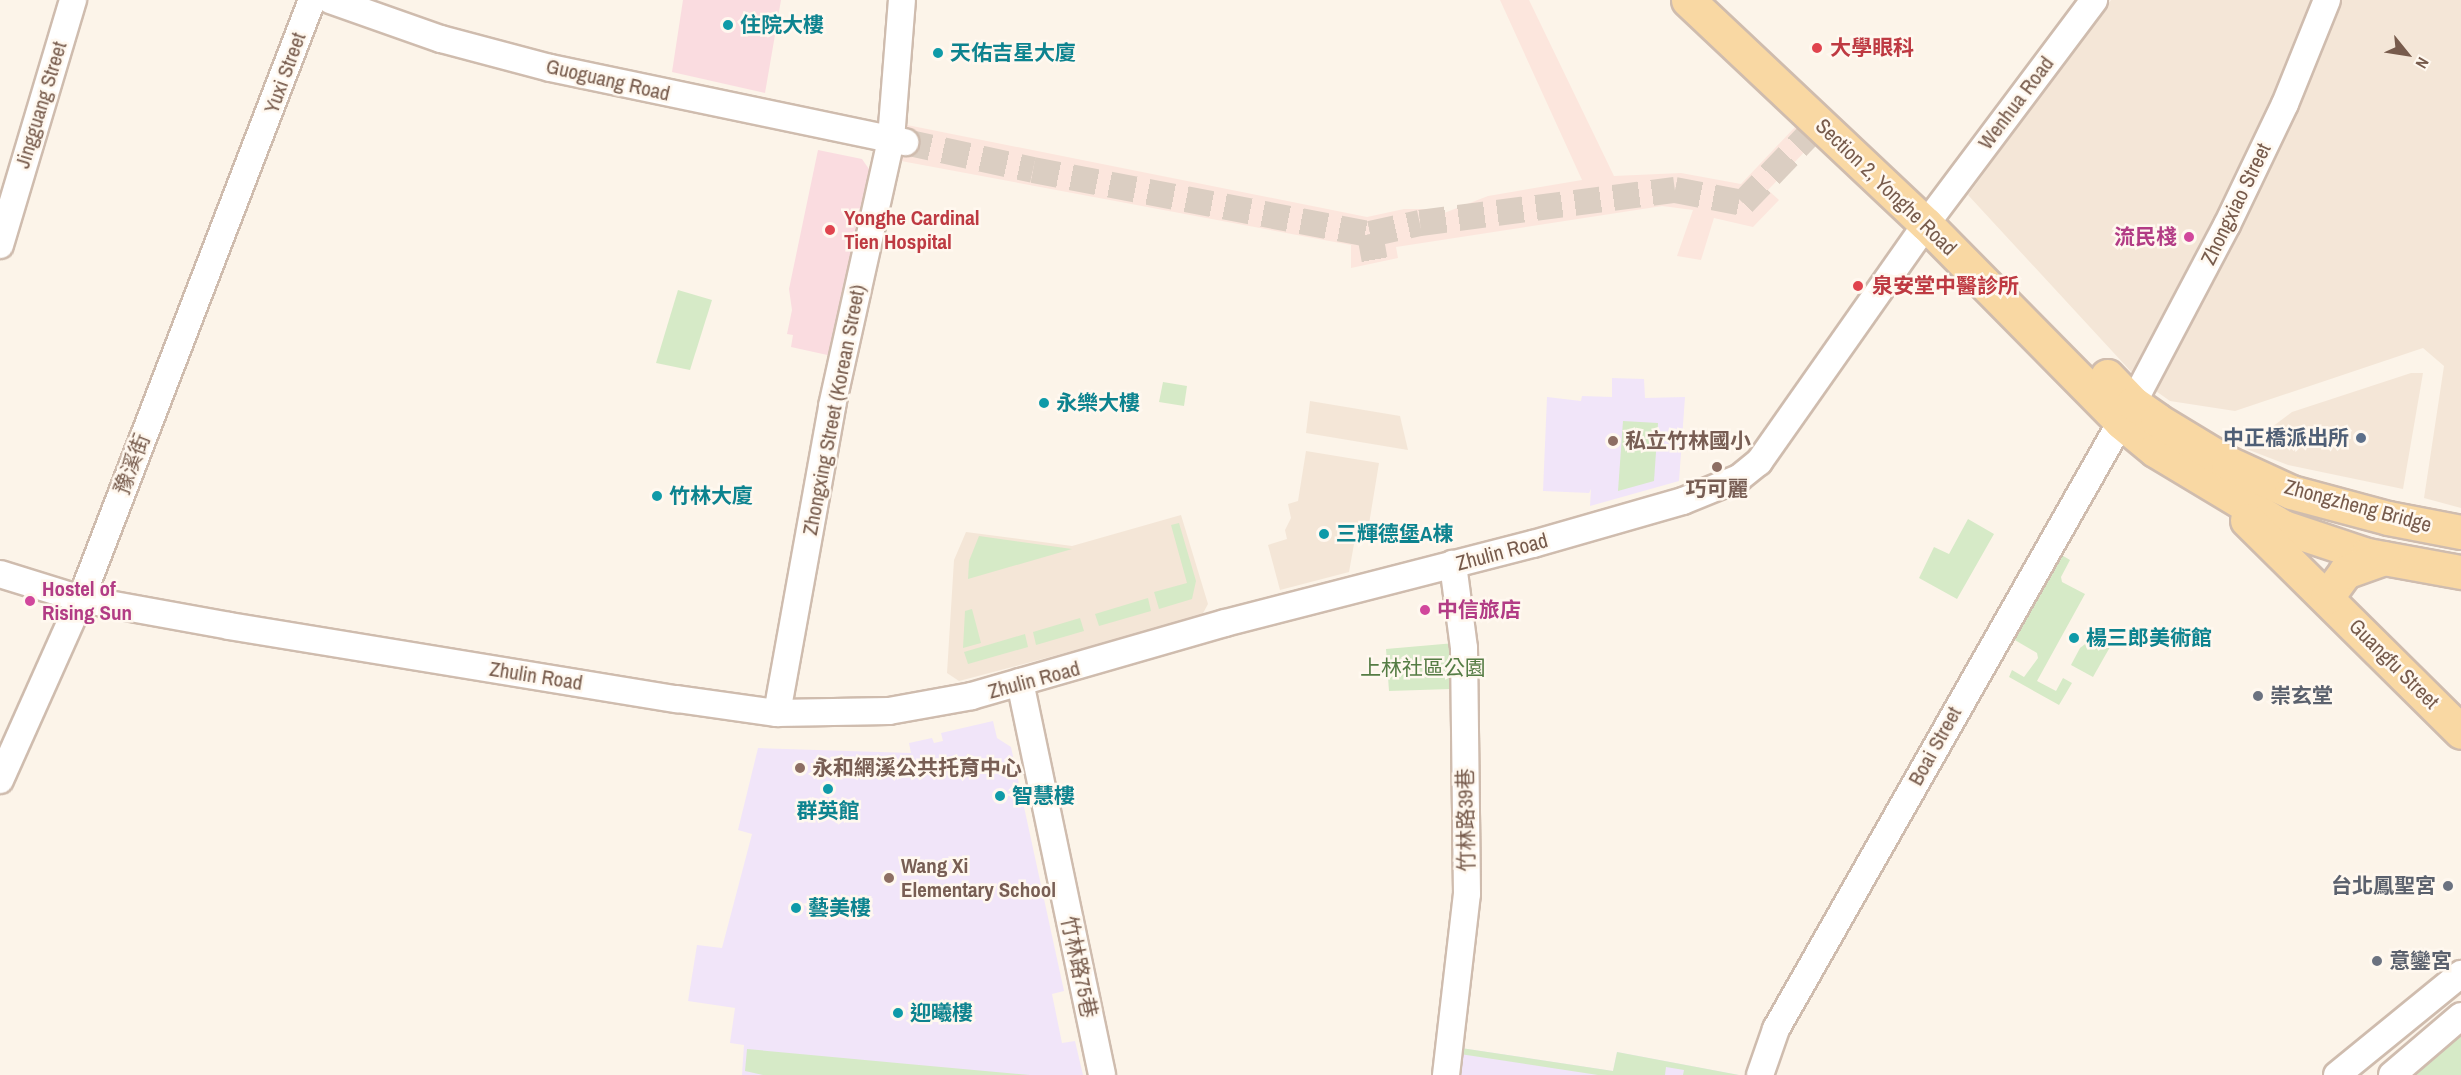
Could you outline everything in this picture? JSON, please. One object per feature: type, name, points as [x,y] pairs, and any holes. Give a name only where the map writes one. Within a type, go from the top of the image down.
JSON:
[{"type":"main road","name":"Section 2, Yonghe Road","points":[[1688,0],[1932,215]]},
{"type":"main road","name":"Section 2, Yonghe Road","points":[[1718,0],[2127,413],[2155,450],[2218,491]]},
{"type":"main road","name":"Zhongzheng Bridge","points":[[2127,413],[2291,492],[2388,518],[2461,532]]},
{"type":"main road","name":"Zhongzheng Bridge","points":[[2218,491],[2283,527],[2384,558],[2461,572]]},
{"type":"main road","name":"Guangfu Street","points":[[2218,491],[2461,732]]},
{"type":"main road","points":[[2327,597],[2344,572],[2384,558]]},
{"type":"street","name":"Jingguang Street","points":[[0,245],[73,0]]},
{"type":"street","name":"Yuxi Street","points":[[258,146],[312,0]]},
{"type":"street","name":"Guoguang Road","points":[[330,0],[441,39],[550,68],[898,140]]},
{"type":"street","name":"Zhongxing Street (Korean Street)","points":[[777,713],[832,406],[898,140],[902,0]]},
{"type":"street","name":"Wenhua Road","points":[[1932,215],[2094,0]]},
{"type":"street","name":"Zhongxiao Street","points":[[2127,413],[2227,225],[2285,104],[2327,0]]},
{"type":"street","name":"豫溪街","points":[[0,780],[81,599],[258,146]]},
{"type":"street","name":"Zhulin Road","points":[[0,574],[81,599],[229,626],[777,713],[889,711],[972,696],[1225,623],[1683,501],[1739,478],[1759,462],[1784,431],[1932,215]]},
{"type":"street","name":"Boai Street","points":[[1760,1075],[1776,1029],[2127,413]]},
{"type":"street","name":"竹林路39巷","points":[[1446,1075],[1467,894],[1464,648],[1453,564]]},
{"type":"street","name":"竹林路75巷","points":[[1020,682],[1102,1075]]},
{"type":"street","points":[[2337,1075],[2461,974]]},
{"type":"street","points":[[2392,1075],[2461,1016]]},
{"type":"shaded area","name":"住院大樓","points":[[683,0],[781,0],[765,93],[672,72]]},
{"type":"shaded area","points":[[1500,0],[1529,0],[1614,176],[1681,173],[1741,184],[1796,126],[1813,143],[1768,190],[1779,200],[1753,227],[1714,218],[1701,260],[1677,256],[1693,210],[1662,206],[1396,247],[1398,258],[1351,268],[1351,245],[901,161],[907,125],[1367,217],[1404,209],[1426,209],[1439,215],[1488,196],[1582,180]]},
{"type":"shaded area","points":[[2111,0],[2461,0],[2461,508],[2424,498],[2444,366],[2423,348],[2235,411],[2170,401],[2136,377],[1968,195]]},
{"type":"shaded area","name":"Yonghe Cardinal Tien Hospital","points":[[818,150],[862,159],[871,172],[832,356],[791,347],[793,335],[787,334],[792,310],[789,289]]},
{"type":"shaded area","points":[[2411,373],[2423,373],[2403,489],[2288,465],[2244,448],[2292,412]]},
{"type":"shaded area","name":"私立竹林國小","points":[[1612,378],[1644,379],[1645,398],[1685,397],[1679,481],[1590,506],[1591,489],[1589,493],[1543,491],[1547,397],[1581,401],[1582,396],[1612,397]]},
{"type":"shaded area","points":[[1310,401],[1400,416],[1408,450],[1306,433]]},
{"type":"shaded area","points":[[1306,451],[1379,463],[1369,524],[1358,522],[1349,572],[1280,590],[1268,545],[1287,539],[1285,530],[1291,518],[1288,504],[1298,501]]},
{"type":"shaded area","points":[[1181,515],[1208,604],[1201,617],[959,681],[947,673],[954,560],[966,532],[1072,546]]},
{"type":"shaded area","name":"Wang Xi Elementary School","points":[[993,721],[997,738],[1011,747],[1064,991],[1052,994],[1062,1043],[1075,1041],[1083,1075],[742,1075],[744,1045],[730,1043],[735,1008],[688,1001],[697,945],[722,948],[752,834],[738,830],[758,748],[911,753],[909,743],[932,738],[934,743],[943,741],[941,733]]},
{"type":"shaded area","points":[[1461,1048],[1613,1071],[1617,1052],[1739,1075],[1458,1075]]},
{"type":"green space","points":[[678,290],[712,300],[690,370],[656,363]]},
{"type":"green space","points":[[1163,382],[1187,386],[1184,406],[1159,402]]},
{"type":"green space","points":[[1623,421],[1658,423],[1654,481],[1618,491]]},
{"type":"green space","points":[[1968,519],[1994,534],[1957,599],[1919,578],[1934,547],[1949,554]]},
{"type":"green space","points":[[1179,523],[1196,581],[1192,599],[1159,609],[1154,592],[1187,583],[1171,525]]},
{"type":"green space","points":[[979,536],[1072,549],[968,579],[969,561]]},
{"type":"green space","points":[[2055,551],[2070,560],[2061,577],[2062,582],[2085,594],[2037,681],[2056,691],[2063,678],[2072,683],[2059,705],[2009,677],[2012,670],[2024,677],[2038,658],[2037,653],[2008,636]]},
{"type":"green space","points":[[1148,598],[1151,611],[1099,626],[1095,614]]},
{"type":"green space","points":[[972,609],[981,643],[963,648],[965,611]]},
{"type":"green space","points":[[1080,618],[1084,631],[1036,645],[1033,632]]},
{"type":"green space","points":[[1025,634],[1028,647],[968,664],[964,652]]},
{"type":"green space","points":[[2093,638],[2110,647],[2093,677],[2071,665],[2080,648]]},
{"type":"green space","name":"上林社區公園","points":[[1455,643],[1459,675],[1451,689],[1389,691],[1386,649]]},
{"type":"green space","points":[[2461,1023],[2461,1075],[2392,1075]]},
{"type":"green space","points":[[1461,1048],[1613,1071],[1617,1052],[1739,1075],[1683,1075],[1684,1070],[1666,1067],[1665,1075],[1598,1075],[1460,1054]]},
{"type":"green space","points":[[747,1049],[1030,1075],[763,1075],[745,1071]]},
{"type":"tunnel","points":[[905,142],[1033,170],[1370,234],[1420,223],[1675,190],[1743,203],[1820,123]]},
{"type":"tunnel","points":[[1370,234],[1375,263]]},
{"type":"place","name":"住院大樓","points":[[728,25]]},
{"type":"place","name":"大學眼科","points":[[1817,48]]},
{"type":"place","name":"天佑吉星大廈","points":[[938,53]]},
{"type":"place","name":"Yonghe Cardinal Tien Hospital","points":[[830,230]]},
{"type":"place","name":"流民棧","points":[[2189,237]]},
{"type":"place","name":"泉安堂中醫診所","points":[[1858,286]]},
{"type":"place","name":"永樂大樓","points":[[1044,403]]},
{"type":"place","name":"中正橋派出所","points":[[2361,438]]},
{"type":"place","name":"私立竹林國小","points":[[1613,441]]},
{"type":"place","name":"巧可麗","points":[[1717,467]]},
{"type":"place","name":"竹林大廈","points":[[657,496]]},
{"type":"place","name":"三輝德堡A棟","points":[[1324,534]]},
{"type":"place","name":"Hostel of Rising Sun","points":[[30,601]]},
{"type":"place","name":"中信旅店","points":[[1425,610]]},
{"type":"place","name":"楊三郎美術館","points":[[2074,638]]},
{"type":"place","name":"崇玄堂","points":[[2258,696]]},
{"type":"place","name":"永和網溪公共托育中心","points":[[800,768]]},
{"type":"place","name":"群英館","points":[[828,789]]},
{"type":"place","name":"智慧樓","points":[[1000,796]]},
{"type":"place","name":"Wang Xi Elementary School","points":[[889,878]]},
{"type":"place","name":"台北鳳聖宮","points":[[2448,886]]},
{"type":"place","name":"藝美樓","points":[[796,908]]},
{"type":"place","name":"意鑾宮","points":[[2377,961]]},
{"type":"place","name":"迎曦樓","points":[[898,1013]]}]
